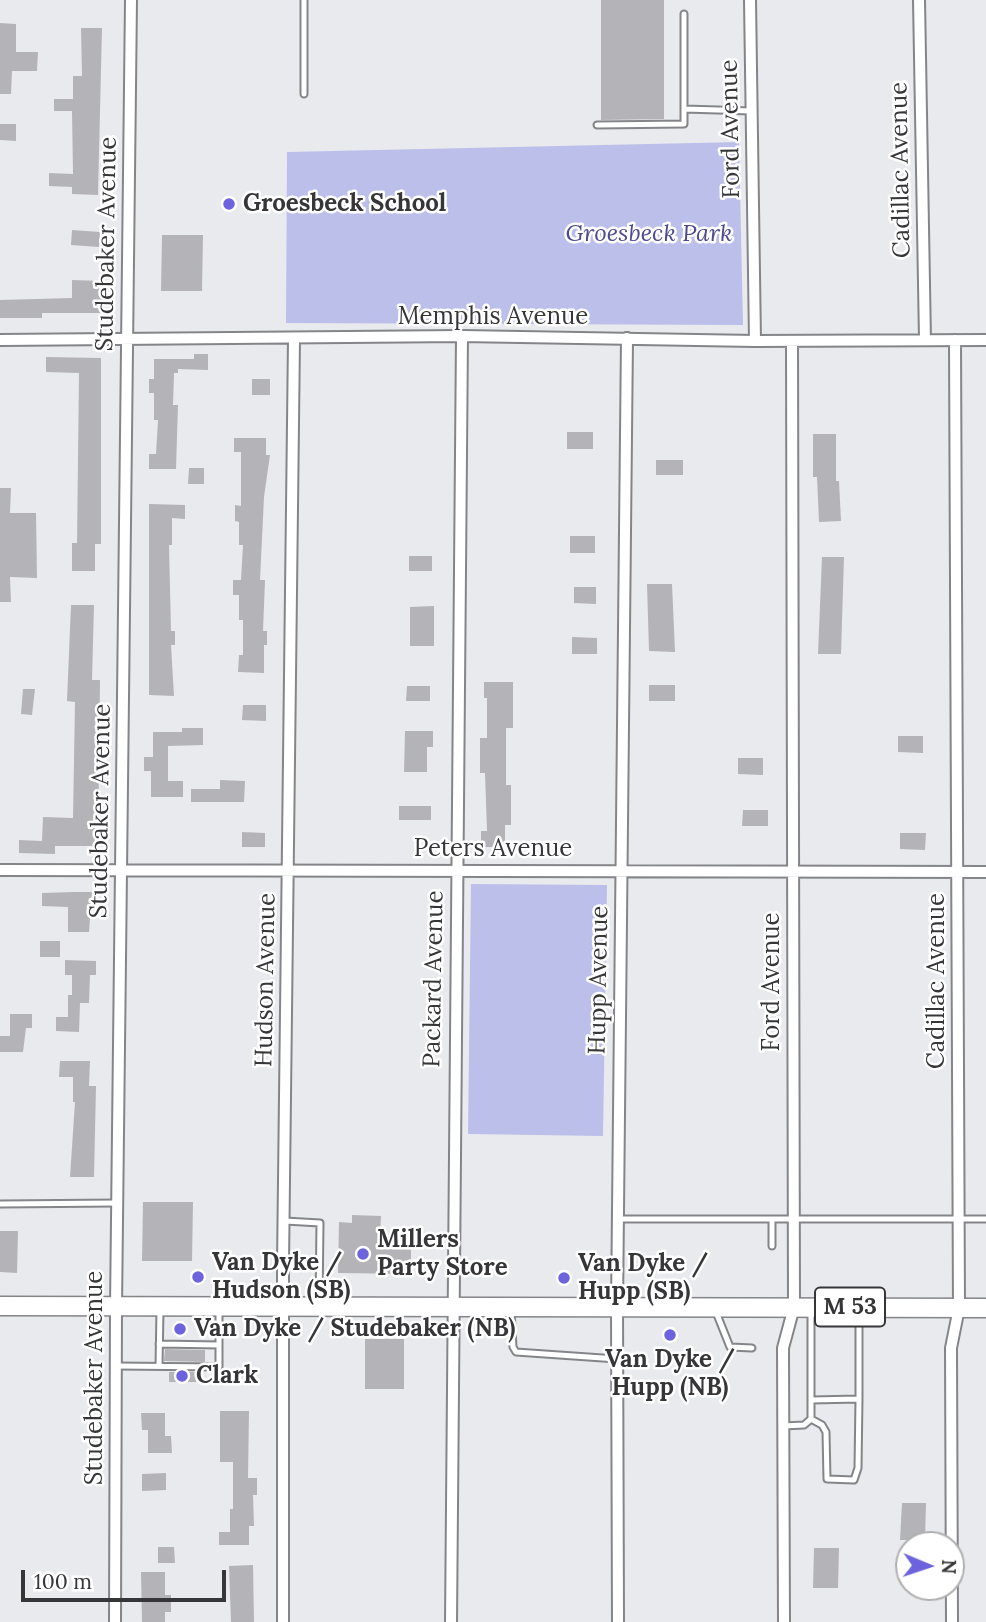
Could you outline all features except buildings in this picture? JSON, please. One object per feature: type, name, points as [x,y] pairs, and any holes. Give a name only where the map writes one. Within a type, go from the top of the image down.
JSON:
[{"type":"main road","name":"M 53","points":[[0,1306],[986,1308]]},
{"type":"street","name":"Studebaker Avenue","points":[[116,1622],[116,1307],[131,0]]},
{"type":"street","name":"Ford Avenue","points":[[750,0],[755,341]]},
{"type":"street","name":"Cadillac Avenue","points":[[919,0],[925,340]]},
{"type":"street","name":"Memphis Avenue","points":[[0,340],[462,336],[755,341],[986,340]]},
{"type":"street","name":"Packard Avenue","points":[[452,1622],[452,1307],[462,336]]},
{"type":"street","name":"Hupp Avenue","points":[[618,1622],[617,1307],[627,338]]},
{"type":"street","name":"Hudson Avenue","points":[[283,1622],[283,1307],[294,339]]},
{"type":"street","name":"Cadillac Avenue","points":[[952,1622],[951,1348],[959,1308],[955,340]]},
{"type":"street","name":"Ford Avenue","points":[[784,1622],[783,1348],[803,1307],[794,1219],[792,341]]},
{"type":"street","name":"Peters Avenue","points":[[0,870],[986,872]]},
{"type":"lane","points":[[304,0],[304,93]]},
{"type":"lane","points":[[597,125],[684,124],[684,14]]},
{"type":"lane","points":[[684,109],[752,111]]},
{"type":"lane","points":[[0,1204],[117,1203]]},
{"type":"lane","points":[[618,1219],[986,1219]]},
{"type":"lane","points":[[772,1219],[772,1246]]},
{"type":"lane","points":[[284,1221],[320,1223],[319,1307]]},
{"type":"lane","points":[[159,1366],[160,1307]]},
{"type":"lane","points":[[116,1366],[219,1367],[219,1307]]},
{"type":"lane","points":[[511,1307],[513,1348],[516,1352],[617,1359]]},
{"type":"lane","points":[[714,1307],[730,1347],[752,1348]]},
{"type":"lane","points":[[783,1426],[804,1425],[811,1419],[803,1307]]},
{"type":"lane","points":[[811,1419],[822,1424],[826,1432],[827,1479],[854,1480],[858,1468],[859,1307]]},
{"type":"lane","points":[[159,1344],[219,1345]]},
{"type":"lane","points":[[811,1400],[859,1399]]},
{"type":"green space","name":"Groesbeck Park","points":[[739,142],[743,325],[286,323],[287,152]]},
{"type":"green space","points":[[471,884],[607,885],[603,1136],[468,1134]]},
{"type":"place","name":"Groesbeck School","points":[[229,204]]},
{"type":"place","name":"Millers Party Store","points":[[363,1254]]},
{"type":"place","name":"Van Dyke / Hudson (SB)","points":[[198,1277]]},
{"type":"place","name":"Van Dyke / Hupp (SB)","points":[[564,1278]]},
{"type":"place","name":"Van Dyke / Studebaker (NB)","points":[[180,1329]]},
{"type":"place","name":"Van Dyke / Hupp (NB)","points":[[670,1335]]},
{"type":"place","name":"Clark","points":[[182,1376]]}]
